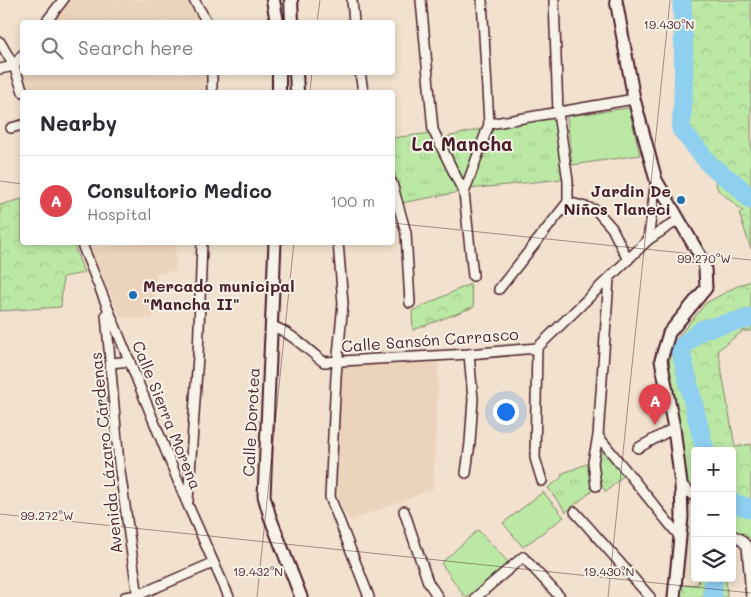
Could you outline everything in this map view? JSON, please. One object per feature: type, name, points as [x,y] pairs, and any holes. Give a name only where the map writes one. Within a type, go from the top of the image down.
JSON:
[{"type":"main road","points":[[273,0],[277,20]]},
{"type":"main road","points":[[290,0],[292,20]]},
{"type":"main road","points":[[279,75],[279,90]]},
{"type":"main road","points":[[296,75],[297,90]]},
{"type":"street","points":[[48,20],[63,0]]},
{"type":"street","points":[[194,0],[206,20]]},
{"type":"street","points":[[352,0],[354,20]]},
{"type":"street","points":[[421,0],[433,130],[464,193],[473,276]]},
{"type":"street","points":[[464,193],[489,124],[482,0]]},
{"type":"street","points":[[499,289],[568,202],[568,181],[558,112],[554,0]]},
{"type":"street","points":[[616,0],[634,99],[656,180],[703,261],[706,277],[706,288],[670,333],[662,352],[661,360],[682,484],[682,517],[674,597]]},
{"type":"street","points":[[0,42],[14,66],[22,90]]},
{"type":"street","points":[[0,69],[14,66],[20,58]]},
{"type":"street","points":[[212,75],[212,90]]},
{"type":"street","points":[[360,75],[363,90]]},
{"type":"street","points":[[489,124],[634,99]]},
{"type":"street","points":[[11,128],[20,126]]},
{"type":"street","points":[[648,240],[656,180]]},
{"type":"street","points":[[395,194],[406,232],[410,303]]},
{"type":"street","points":[[568,202],[596,210],[612,228],[628,260]]},
{"type":"street","name":"Calle Sansón Carrasco","points":[[272,326],[286,331],[324,362],[469,354],[537,348],[648,240],[678,220]]},
{"type":"street","name":"Calle Sierra Morena","points":[[82,245],[188,504],[229,597]]},
{"type":"street","points":[[188,504],[198,356],[202,245]]},
{"type":"street","name":"Calle Dorotea","points":[[275,245],[264,496],[270,517],[302,597]]},
{"type":"street","points":[[338,245],[343,303],[330,497],[369,597]]},
{"type":"street","points":[[596,486],[593,462],[598,436],[609,279]]},
{"type":"street","name":"Avenida Lázaro Cárdenas","points":[[106,306],[119,464],[138,596]]},
{"type":"street","points":[[537,348],[535,458],[542,481]]},
{"type":"street","points":[[466,473],[473,399],[469,354]]},
{"type":"street","points":[[111,363],[130,362]]},
{"type":"street","points":[[638,448],[674,428]]},
{"type":"street","points":[[598,436],[680,537]]},
{"type":"street","points":[[682,484],[691,493]]},
{"type":"street","points":[[404,511],[428,582],[438,597]]},
{"type":"street","points":[[575,512],[650,597]]},
{"type":"street","points":[[736,537],[749,545],[751,596]]},
{"type":"street","points":[[476,597],[523,556],[560,597]]},
{"type":"street","points":[[125,597],[138,596],[213,562]]},
{"type":"shaded area","points":[[69,0],[188,0],[200,20],[54,20]]},
{"type":"shaded area","points":[[23,75],[207,75],[208,90],[28,90]]},
{"type":"shaded area","name":"Mercado municipal \"Mancha II\"","points":[[125,245],[175,245],[176,271],[156,273],[153,319],[121,317],[90,249]]},
{"type":"shaded area","points":[[439,360],[433,489],[349,521],[336,495],[341,364]]},
{"type":"green space","points":[[682,0],[751,0],[751,249],[739,213],[743,211],[718,190],[711,166],[681,129],[685,49]]},
{"type":"green space","points":[[629,108],[640,155],[572,165],[567,116]]},
{"type":"green space","points":[[555,116],[562,179],[469,189],[492,127]]},
{"type":"green space","points":[[485,128],[463,186],[438,139]]},
{"type":"green space","points":[[431,133],[460,192],[401,203],[395,175],[395,138]]},
{"type":"green space","points":[[20,200],[20,245],[74,245],[84,273],[63,277],[61,307],[0,311],[0,205]]},
{"type":"green space","points":[[751,281],[751,331],[743,331],[718,350],[735,447],[691,447],[691,486],[688,483],[668,369],[673,343],[706,303],[739,285]]},
{"type":"green space","points":[[470,284],[474,307],[413,330],[412,311]]},
{"type":"green space","points":[[751,444],[751,539],[736,531],[735,447]]},
{"type":"green space","points":[[600,445],[624,475],[606,492],[602,486],[597,469]]},
{"type":"green space","points":[[589,463],[593,490],[566,512],[548,488],[562,477],[561,474]]},
{"type":"green space","points":[[543,492],[564,517],[523,547],[503,523]]},
{"type":"green space","points":[[478,530],[509,563],[469,597],[465,597],[441,563]]},
{"type":"green space","points":[[698,582],[726,582],[727,597],[680,597],[681,586],[698,584]]},
{"type":"waterway","points":[[682,0],[684,64],[681,129],[711,166],[737,185],[751,200]]},
{"type":"waterway","points":[[704,447],[680,348],[703,329],[751,318]]},
{"type":"waterway","points":[[736,503],[751,509]]},
{"type":"waterway","points":[[713,582],[713,597]]},
{"type":"place","name":"Jardin De Niños Tlaneci","points":[[681,200]]},
{"type":"place","name":"Mercado municipal \"Mancha II\"","points":[[133,295]]},
{"type":"place","name":"Consultorio Medico","points":[[655,425]]},
{"type":"district","name":"La Mancha","points":[[462,144]]}]
